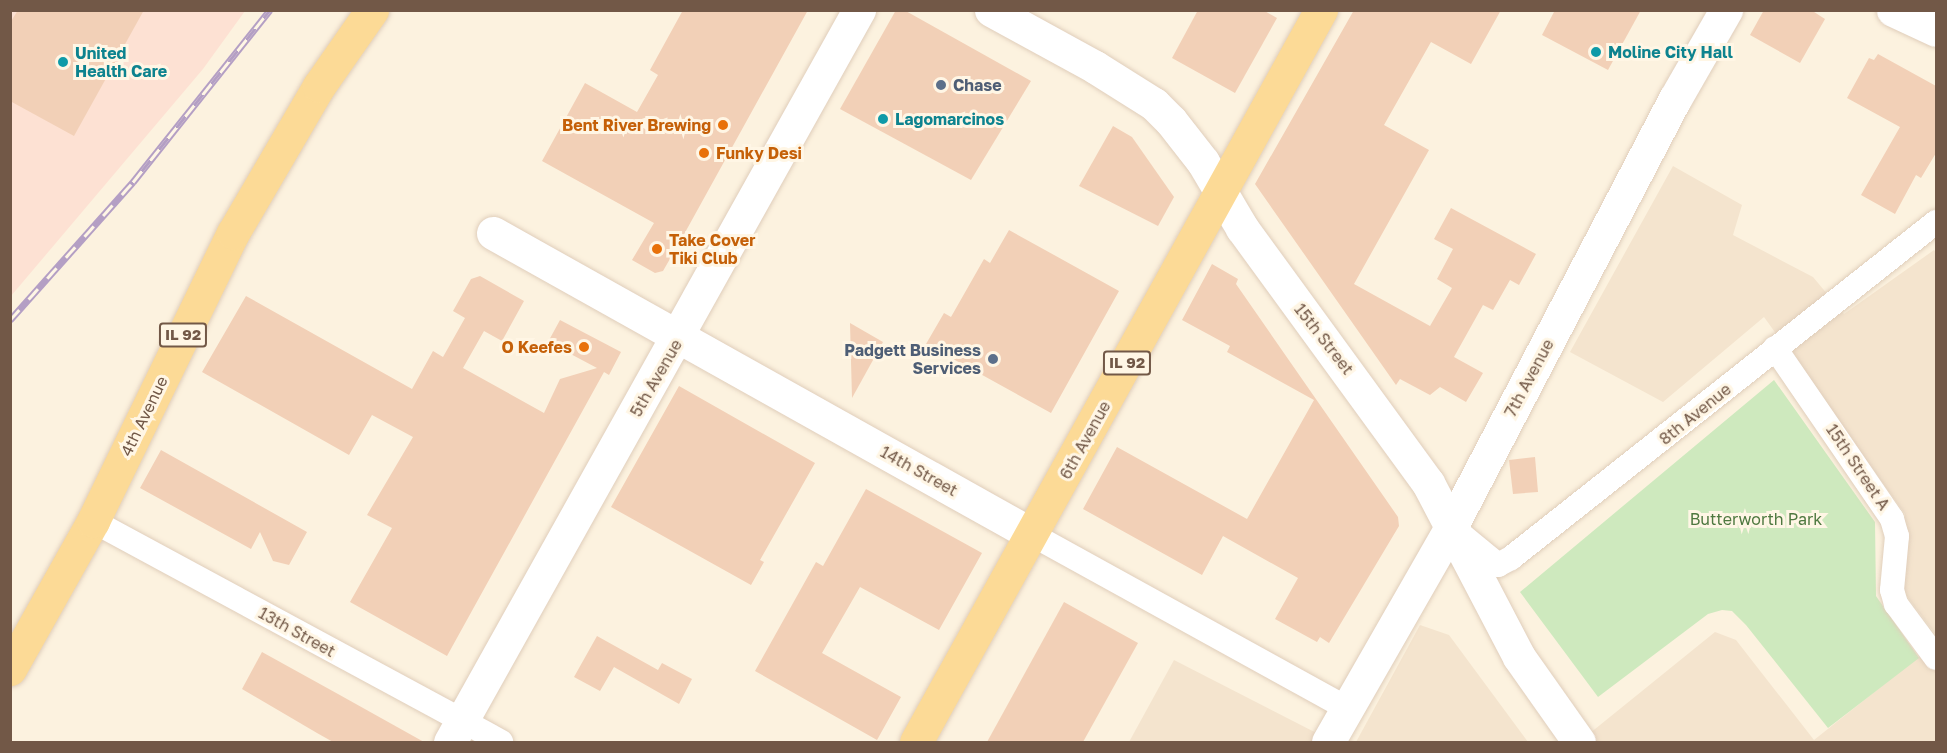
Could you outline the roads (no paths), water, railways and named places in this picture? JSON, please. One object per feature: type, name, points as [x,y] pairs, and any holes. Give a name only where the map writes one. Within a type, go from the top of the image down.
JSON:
[{"type":"main road","name":"4th Avenue","points":[[10,669],[93,521],[233,232],[319,86],[372,10]]},
{"type":"main road","name":"6th Avenue","points":[[916,742],[1033,535],[1321,10]]},
{"type":"street","name":"5th Avenue","points":[[456,732],[680,337],[859,10]]},
{"type":"street","name":"15th Street","points":[[991,10],[1154,104],[1203,162],[1286,289],[1382,415],[1451,527],[1519,657],[1579,742]]},
{"type":"street","name":"7th Avenue","points":[[1328,742],[1451,527],[1675,99],[1726,10]]},
{"type":"street","points":[[1893,10],[1936,30]]},
{"type":"street","name":"8th Avenue","points":[[1451,527],[1498,565],[1511,558],[1580,508],[1775,348],[1936,222]]},
{"type":"street","name":"14th Street","points":[[493,233],[1346,708]]},
{"type":"street","name":"15th Street A","points":[[1775,348],[1892,519],[1897,536],[1892,590],[1896,604],[1936,658]]},
{"type":"street","name":"13th Street","points":[[93,521],[456,732],[501,742]]},
{"type":"railway","points":[[10,320],[133,182],[270,10]]},
{"type":"place","name":"Moline City Hall","points":[[1596,52]]},
{"type":"place","name":"United Health Care","points":[[63,62]]},
{"type":"place","name":"Chase","points":[[941,85]]},
{"type":"place","name":"Lagomarcinos","points":[[883,119]]},
{"type":"place","name":"Bent River Brewing","points":[[723,125]]},
{"type":"place","name":"Funky Desi","points":[[704,153]]},
{"type":"place","name":"Take Cover Tiki Club","points":[[657,249]]},
{"type":"place","name":"O Keefes","points":[[584,347]]},
{"type":"place","name":"Padgett Business Services","points":[[993,359]]},
{"type":"park label","name":"Butterworth Park","points":[[1756,519]]}]
